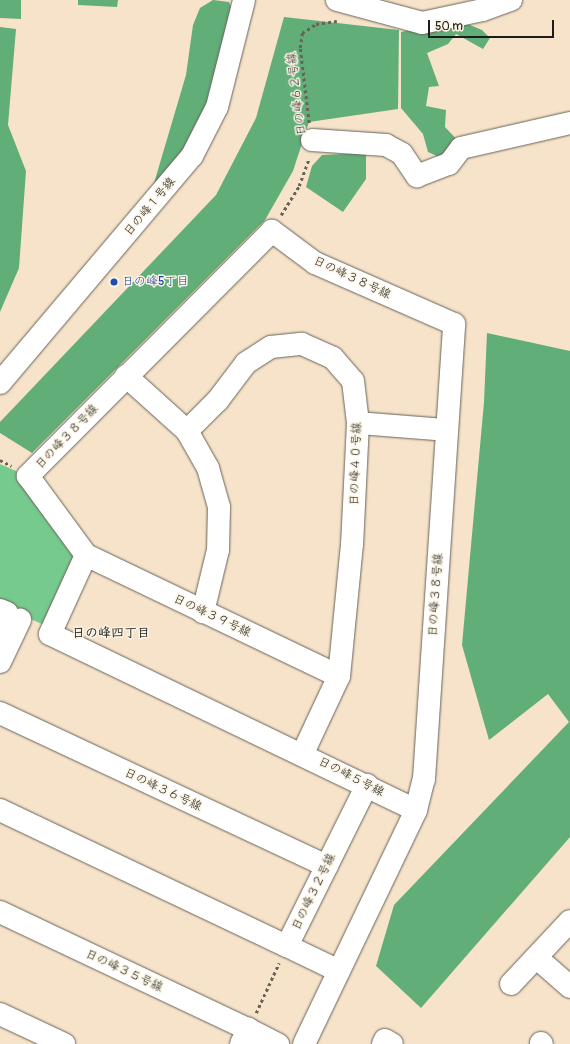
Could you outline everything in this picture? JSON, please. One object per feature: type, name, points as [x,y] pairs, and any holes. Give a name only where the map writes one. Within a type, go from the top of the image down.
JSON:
[{"type":"street","name":"日の峰１号線","points":[[0,383],[192,156],[217,107],[244,0]]},
{"type":"street","points":[[338,10],[422,23],[483,10],[511,0]]},
{"type":"street","points":[[312,140],[386,145],[402,154],[417,176],[449,164],[461,148],[570,123]]},
{"type":"street","name":"日の峰３８号線","points":[[86,555],[28,476],[272,231],[315,263],[454,324],[424,779],[416,810]]},
{"type":"street","name":"日の峰４０号線","points":[[186,431],[218,400],[246,363],[271,347],[302,344],[333,358],[353,381],[358,423],[352,544],[339,676],[302,753]]},
{"type":"street","points":[[126,376],[186,431],[208,468],[219,506],[218,550],[203,612]]},
{"type":"street","points":[[358,423],[447,430]]},
{"type":"street","name":"日の峰３９号線","points":[[86,555],[339,676]]},
{"type":"street","name":"日の峰５号線","points":[[86,555],[50,634],[302,753],[416,810]]},
{"type":"street","points":[[0,610],[7,613],[0,627]]},
{"type":"street","points":[[0,662],[20,620]]},
{"type":"street","name":"日の峰３６号線","points":[[0,713],[327,866]]},
{"type":"street","name":"日の峰３２号線","points":[[287,946],[367,785]]},
{"type":"street","points":[[0,810],[339,971]]},
{"type":"street","points":[[304,1044],[416,810]]},
{"type":"street","name":"日の峰３５号線","points":[[0,912],[244,1037],[278,1044]]},
{"type":"street","points":[[511,984],[537,958],[570,921]]},
{"type":"street","points":[[537,958],[570,987]]},
{"type":"street","points":[[0,1014],[64,1044]]},
{"type":"street","points":[[383,1044],[386,1040],[392,1044]]},
{"type":"path","name":"日の峰６２号線","points":[[272,231],[299,186],[312,140],[300,48],[302,33],[338,10]]},
{"type":"path","points":[[244,1037],[287,946]]},
{"type":"green space","points":[[0,0],[21,0],[21,19],[0,18]]},
{"type":"green space","points":[[78,0],[118,0],[117,7],[78,5]]},
{"type":"green space","points":[[213,0],[229,2],[234,15],[208,111],[186,152],[152,190],[186,75],[193,25],[200,8]]},
{"type":"green space","points":[[284,17],[399,30],[398,109],[309,122],[293,171],[265,220],[32,453],[0,433],[0,422],[216,195],[256,118]]},
{"type":"green space","points":[[458,20],[482,30],[490,38],[483,49],[456,34],[448,44],[427,53],[439,86],[429,87],[426,106],[446,110],[445,127],[462,145],[448,161],[428,152],[423,134],[401,108],[401,32]]},
{"type":"green space","points":[[0,27],[16,29],[8,125],[26,171],[19,268],[0,312]]},
{"type":"green space","points":[[366,153],[366,179],[343,212],[306,187],[312,166],[322,155]]},
{"type":"green space","points":[[487,333],[570,351],[570,837],[421,1008],[376,966],[394,905],[569,722],[548,694],[489,740],[462,645],[484,402]]},
{"type":"green space","points":[[0,464],[16,471],[76,554],[44,625],[0,605]]},
{"type":"place","name":"日の峰5丁目","points":[[114,282]]},
{"type":"district","name":"日の峰四丁目","points":[[111,633]]}]
